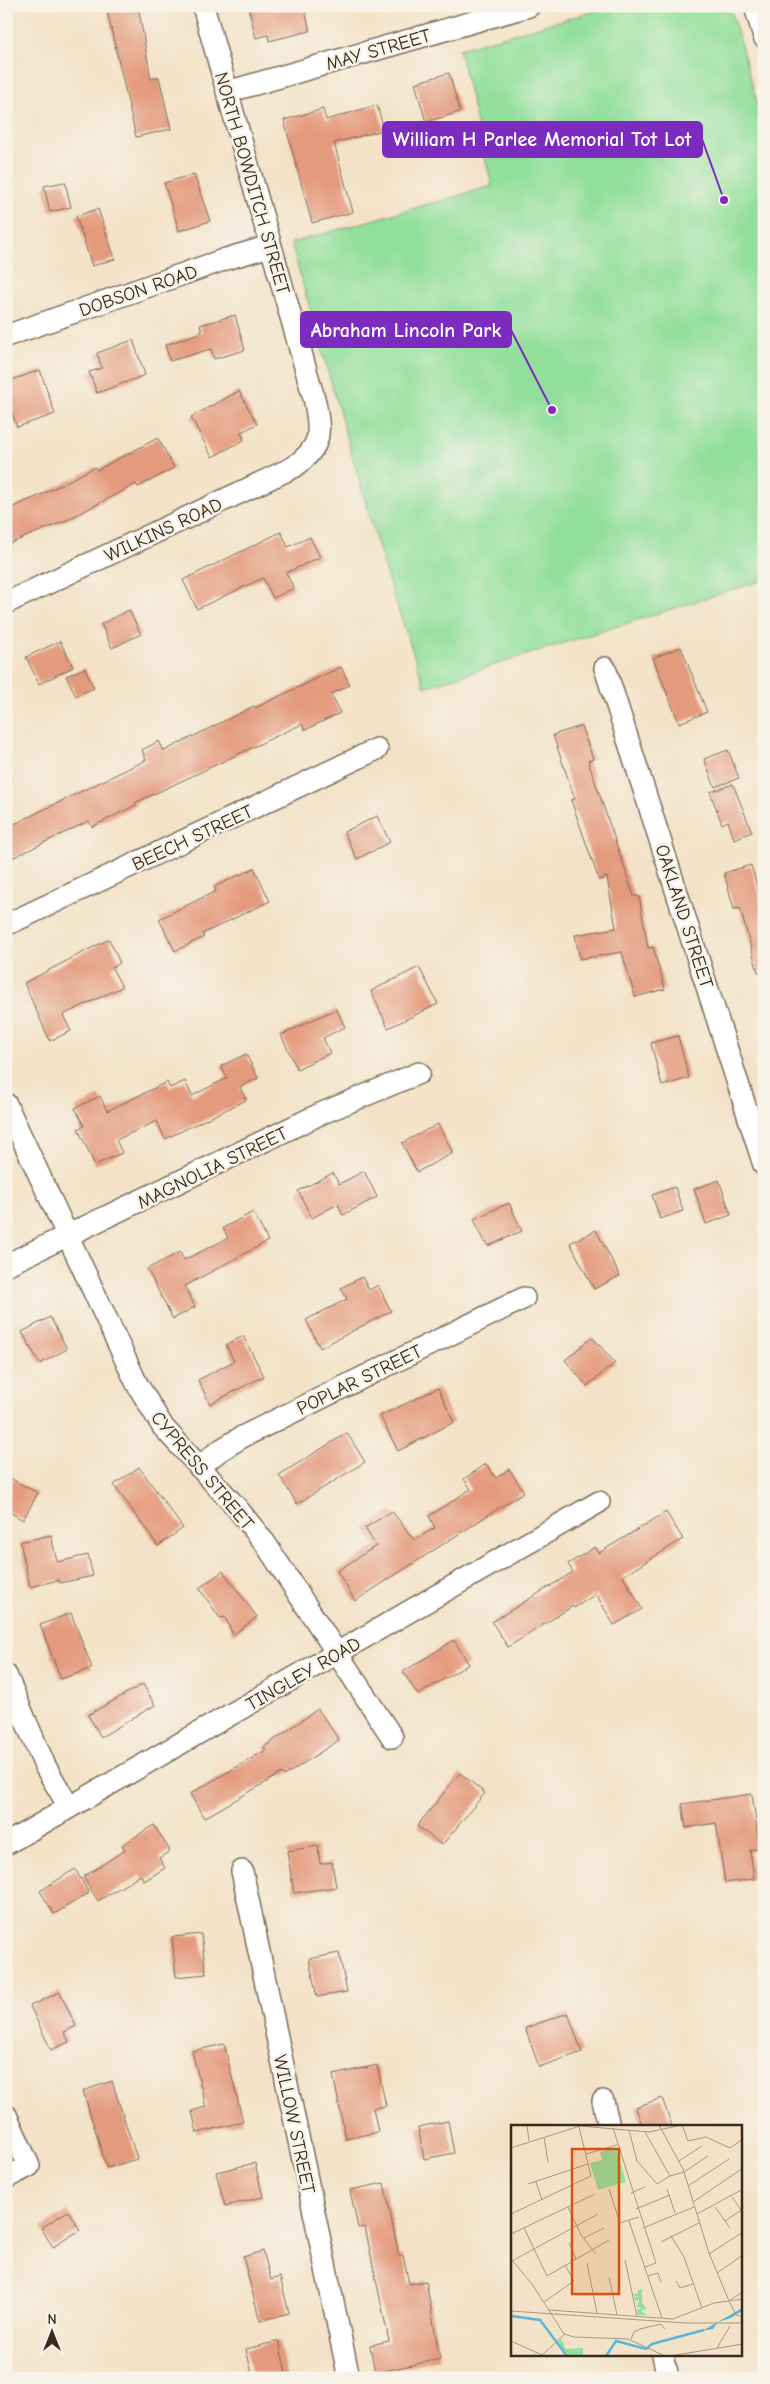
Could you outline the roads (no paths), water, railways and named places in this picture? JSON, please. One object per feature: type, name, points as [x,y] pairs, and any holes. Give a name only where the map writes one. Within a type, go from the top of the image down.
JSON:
[{"type":"street","name":"NORTH BOWDITCH STREET","points":[[203,6],[315,402],[319,431],[316,447]]},
{"type":"street","name":"MAY STREET","points":[[227,92],[529,6]]},
{"type":"street","points":[[755,6],[764,37]]},
{"type":"street","name":"DOBSON ROAD","points":[[6,336],[226,259],[270,246]]},
{"type":"street","name":"WILKINS ROAD","points":[[6,603],[284,472],[302,461],[316,447]]},
{"type":"street","name":"OAKLAND STREET","points":[[606,668],[764,1165]]},
{"type":"street","name":"BEECH STREET","points":[[6,925],[377,748]]},
{"type":"street","name":"MAGNOLIA STREET","points":[[6,1265],[320,1114],[419,1072]]},
{"type":"street","name":"CYPRESS STREET","points":[[6,1104],[137,1384],[153,1414],[265,1543],[392,1737]]},
{"type":"street","name":"POPLAR STREET","points":[[199,1467],[219,1450],[242,1437],[524,1298]]},
{"type":"street","name":"TINGLEY ROAD","points":[[6,1844],[599,1502]]},
{"type":"street","points":[[6,1675],[48,1772],[69,1807]]},
{"type":"street","name":"WILLOW STREET","points":[[242,1871],[349,2378]]},
{"type":"street","points":[[603,2101],[609,2125]]},
{"type":"street","points":[[6,2115],[29,2166],[6,2178]]},
{"type":"street","points":[[663,2356],[668,2378]]},
{"type":"place","name":"William H Parlee Memorial Tot Lot","points":[[724,200]]},
{"type":"place","name":"Abraham Lincoln Park","points":[[552,410]]}]
